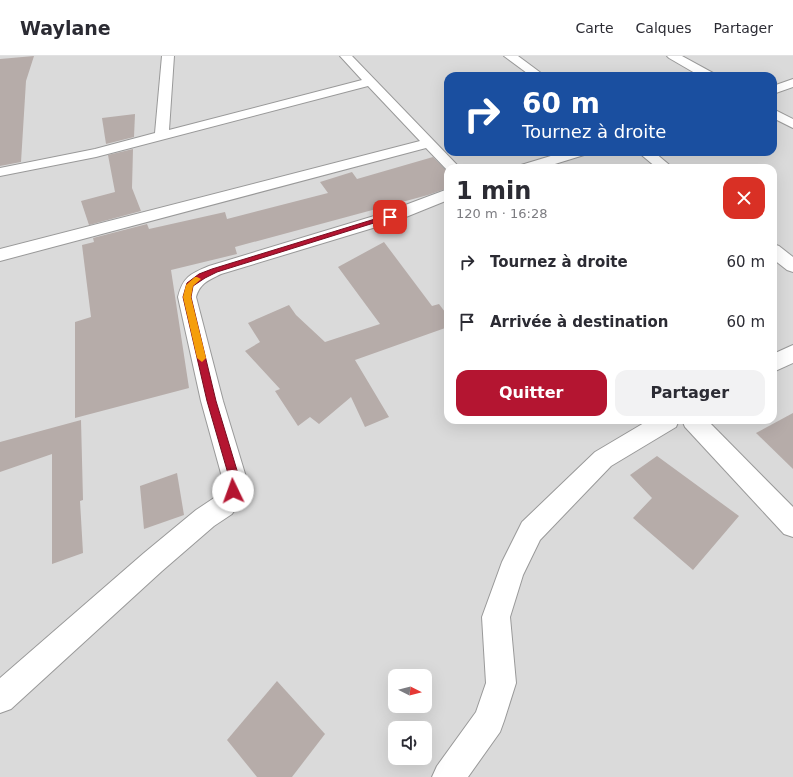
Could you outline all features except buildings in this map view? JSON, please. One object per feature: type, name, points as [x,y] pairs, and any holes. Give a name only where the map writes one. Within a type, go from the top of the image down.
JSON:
[{"type":"street","points":[[162,135],[168,56]]},
{"type":"street","points":[[346,56],[369,82],[449,164]]},
{"type":"street","points":[[510,56],[533,72]]},
{"type":"street","points":[[674,56],[702,72]]},
{"type":"street","points":[[0,172],[96,153],[369,82]]},
{"type":"street","points":[[777,89],[793,83]]},
{"type":"street","points":[[777,115],[793,124]]},
{"type":"street","points":[[0,256],[429,143]]},
{"type":"street","points":[[539,164],[566,156]]},
{"type":"street","points":[[650,156],[661,164]]},
{"type":"street","points":[[0,698],[153,562],[205,518],[223,506],[233,491],[234,477],[212,401],[187,297],[190,285],[202,276],[215,270],[390,217],[444,196]]},
{"type":"street","points":[[777,253],[793,266]]},
{"type":"street","points":[[777,362],[793,353]]},
{"type":"street","points":[[448,777],[489,721],[502,683],[496,617],[511,571],[531,531],[603,459],[661,424]]},
{"type":"street","points":[[697,424],[793,525]]},
{"type":"shaded area","points":[[0,56],[793,56],[793,777],[0,777]]},
{"type":"slow traffic","points":[[197,279],[190,285],[187,297],[202,358]]},
{"type":"route","points":[[233,491],[234,477],[212,401],[187,297],[190,285],[202,276],[215,270],[390,217]]}]
